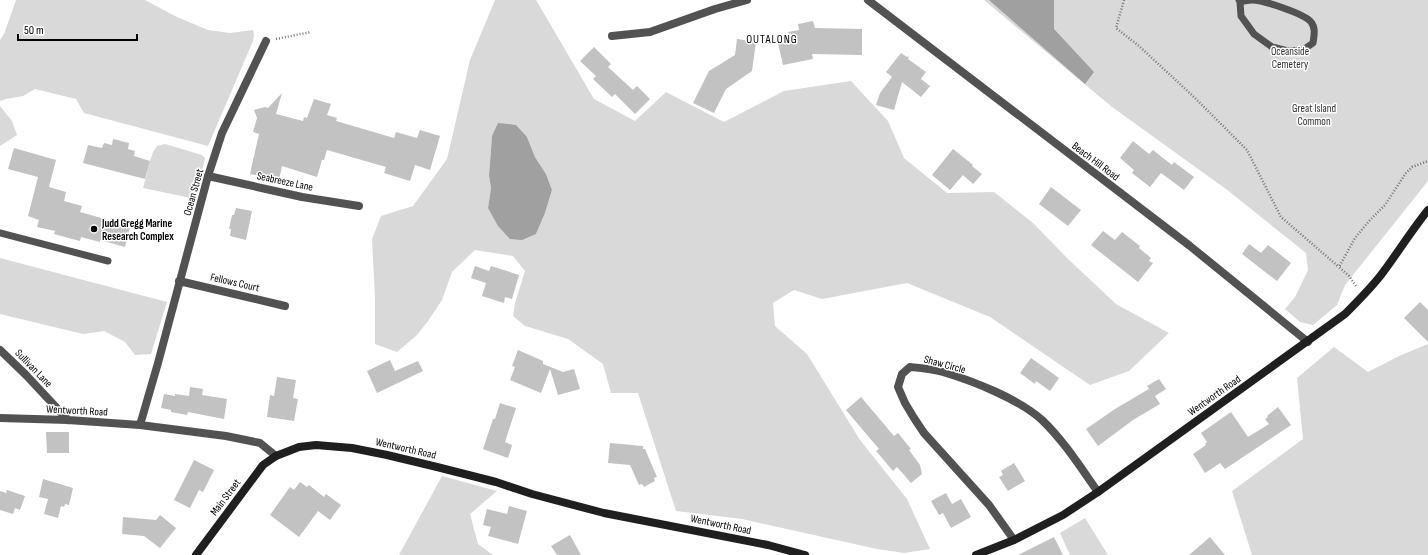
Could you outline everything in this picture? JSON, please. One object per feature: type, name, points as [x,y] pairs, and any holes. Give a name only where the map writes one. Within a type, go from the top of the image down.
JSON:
[{"type":"main road","name":"Wentworth Road","points":[[976,555],[1014,540],[1062,515],[1098,492],[1345,314],[1363,297],[1381,275],[1428,210]]},
{"type":"main road","name":"Wentworth Road","points":[[276,456],[299,447],[316,445],[352,448],[387,454],[604,513],[768,545],[805,555]]},
{"type":"main road","name":"Main Street","points":[[196,555],[263,465],[276,456]]},
{"type":"street","points":[[612,36],[650,32],[715,9],[747,0]]},
{"type":"street","name":"Beach Hill Road","points":[[868,0],[1190,246],[1308,342]]},
{"type":"street","name":"Ocean Street","points":[[140,425],[208,176],[222,133],[266,41]]},
{"type":"street","name":"Seabreeze Lane","points":[[208,176],[302,196],[359,206]]},
{"type":"street","name":"Fellows Court","points":[[179,280],[285,306]]},
{"type":"street","name":"Sullivan Lane","points":[[0,350],[26,375],[68,420]]},
{"type":"street","name":"Shaw Circle","points":[[1014,540],[989,505],[924,433],[914,418],[898,387],[902,374],[910,367],[942,372],[973,383],[1026,408],[1054,433],[1098,492]]},
{"type":"street","name":"Wentworth Road","points":[[0,418],[68,420],[140,425],[226,436],[260,443],[276,456]]},
{"type":"lane","points":[[1254,0],[1278,6],[1311,21],[1315,33],[1313,43],[1303,50],[1288,51],[1272,47],[1254,34],[1241,16],[1239,1],[1254,0]]},
{"type":"lane","points":[[0,233],[108,261]]},
{"type":"path","points":[[1124,0],[1116,28],[1139,46],[1195,98],[1247,150],[1281,217],[1349,276],[1363,297]]},
{"type":"path","points":[[266,41],[310,32]]},
{"type":"path","points":[[1339,267],[1355,238],[1385,205],[1406,172],[1412,167],[1428,161]]},
{"type":"green space","points":[[16,0],[145,0],[177,17],[208,30],[230,33],[253,30],[253,41],[208,146],[84,113],[76,99],[35,89],[23,96],[0,101],[0,40],[4,34]]},
{"type":"green space","points":[[495,0],[536,0],[594,99],[635,121],[666,92],[724,122],[784,91],[851,81],[888,121],[904,158],[947,193],[994,192],[1033,223],[1068,259],[1116,304],[1169,333],[1129,371],[1090,385],[990,317],[907,283],[822,299],[794,290],[773,303],[775,326],[807,354],[860,440],[907,499],[930,549],[904,553],[877,549],[742,519],[676,511],[638,393],[611,393],[603,364],[568,339],[525,326],[513,316],[515,303],[525,271],[513,256],[475,250],[452,272],[442,300],[417,335],[397,352],[375,344],[375,298],[372,239],[381,216],[413,206],[447,159],[470,60]],"holes":[[[492,136],[527,137],[535,157],[546,174],[552,190],[545,213],[536,234],[488,208],[491,188],[489,176]]]},
{"type":"green space","name":"Great Island Common","points":[[984,0],[1428,0],[1428,181],[1345,285],[1337,305],[1313,325],[1300,322],[1285,309],[1295,297],[1308,270],[1306,253],[1226,189],[1112,107]]},
{"type":"green space","points":[[0,106],[12,121],[17,135],[0,146]]},
{"type":"green space","points":[[165,144],[202,155],[205,158],[196,199],[143,188],[153,152],[157,146]]},
{"type":"green space","points":[[0,258],[167,302],[151,354],[135,355],[125,342],[104,331],[83,334],[0,314]]},
{"type":"green space","points":[[1428,344],[1428,555],[1252,555],[1232,491],[1303,439],[1297,378],[1334,347],[1368,372],[1399,356]]},
{"type":"green space","points":[[442,476],[497,491],[470,514],[478,544],[493,555],[399,555]]},
{"type":"green space","points":[[1085,518],[1108,555],[1070,555],[1060,533]]},
{"type":"shaded area","points":[[989,0],[1054,0],[1054,29],[1094,72],[1085,84]]},
{"type":"shaded area","points":[[498,123],[516,125],[527,137],[535,157],[546,174],[552,190],[545,213],[536,234],[522,240],[510,239],[498,226],[488,208],[491,188],[489,176],[492,136]]},
{"type":"building","points":[[813,21],[815,28],[862,29],[862,55],[812,54],[813,59],[783,65],[778,43],[790,40],[788,32],[799,30],[798,24]]},
{"type":"building","points":[[737,39],[756,42],[752,71],[726,89],[714,113],[693,103],[709,71],[735,55]]},
{"type":"building","points":[[594,47],[611,64],[608,67],[633,90],[637,86],[650,99],[635,114],[615,94],[612,97],[593,79],[596,76],[580,61]]},
{"type":"building","points":[[901,53],[907,57],[909,56],[908,59],[926,72],[921,79],[930,86],[921,97],[902,82],[894,110],[876,105],[880,93],[892,77],[886,72]]},
{"type":"building","points":[[282,93],[276,114],[303,121],[304,117],[307,118],[314,99],[331,104],[327,115],[337,118],[336,121],[394,138],[396,132],[417,138],[420,130],[440,136],[430,170],[415,165],[410,181],[384,173],[386,167],[327,150],[324,160],[322,160],[317,177],[282,166],[279,180],[250,174],[259,134],[253,132],[257,118],[254,110],[265,107],[268,108]]},
{"type":"building","points":[[113,139],[129,143],[128,149],[135,151],[134,156],[150,161],[145,179],[83,163],[88,145],[102,148],[104,143],[112,145]]},
{"type":"building","points":[[1133,141],[1149,154],[1153,150],[1172,165],[1174,162],[1194,177],[1184,190],[1161,173],[1150,187],[1132,173],[1134,170],[1120,158]]},
{"type":"building","points":[[14,148],[56,160],[49,187],[66,192],[64,201],[82,206],[80,212],[105,219],[104,221],[130,228],[125,247],[100,240],[100,242],[81,237],[80,241],[54,234],[55,231],[37,227],[39,220],[28,216],[38,177],[8,169]]},
{"type":"building","points":[[953,149],[982,174],[973,184],[963,175],[950,190],[932,175]]},
{"type":"building","points":[[1051,187],[1081,210],[1068,226],[1039,204]]},
{"type":"building","points":[[236,208],[252,211],[246,240],[230,236],[231,229],[229,229],[232,215],[234,215]]},
{"type":"building","points":[[1103,231],[1115,240],[1122,232],[1140,246],[1139,248],[1151,258],[1149,261],[1153,263],[1138,282],[1091,245]]},
{"type":"building","points":[[1249,244],[1261,253],[1268,245],[1291,263],[1277,281],[1242,254]]},
{"type":"building","points":[[475,266],[489,271],[491,266],[519,275],[512,299],[505,297],[504,303],[482,296],[486,283],[471,278]]},
{"type":"building","points":[[1420,302],[1428,310],[1428,342],[1404,318]]},
{"type":"building","points":[[518,350],[543,361],[543,364],[563,372],[574,369],[580,389],[558,395],[550,369],[541,393],[510,380],[515,367],[512,366]]},
{"type":"building","points":[[1031,358],[1059,378],[1050,391],[1036,381],[1035,384],[1020,373]]},
{"type":"building","points":[[390,360],[395,371],[418,361],[423,371],[377,393],[367,371]]},
{"type":"building","points":[[277,377],[296,380],[293,398],[298,399],[294,421],[267,417],[270,395],[274,396]]},
{"type":"building","points":[[1159,379],[1166,389],[1155,396],[1160,404],[1133,420],[1098,446],[1086,429],[1115,409],[1149,389],[1147,386]]},
{"type":"building","points":[[190,387],[203,389],[202,395],[227,399],[224,419],[188,412],[187,415],[171,412],[171,410],[161,408],[164,394],[189,396]]},
{"type":"building","points":[[861,397],[894,436],[898,433],[911,449],[909,450],[920,465],[922,474],[911,483],[897,467],[893,471],[876,451],[879,449],[846,410]]},
{"type":"building","points":[[500,403],[516,408],[505,442],[512,445],[508,458],[483,449]]},
{"type":"building","points":[[1278,407],[1291,425],[1225,469],[1220,463],[1205,473],[1193,454],[1206,445],[1205,444],[1207,442],[1201,433],[1231,412],[1248,437],[1269,424],[1265,419]]},
{"type":"building","points":[[46,432],[69,432],[69,453],[47,453]]},
{"type":"building","points":[[610,443],[643,446],[643,449],[645,449],[657,477],[654,478],[655,481],[644,487],[642,484],[639,485],[630,465],[608,463]]},
{"type":"building","points":[[194,460],[214,470],[203,492],[199,490],[190,508],[174,500]]},
{"type":"building","points":[[1014,463],[1025,481],[1008,491],[999,477],[1003,475],[1001,471]]},
{"type":"building","points":[[43,479],[73,488],[69,505],[65,504],[64,507],[61,506],[58,518],[44,514],[48,499],[39,497]]},
{"type":"building","points":[[300,482],[307,487],[309,485],[324,497],[326,494],[341,505],[330,520],[318,511],[299,537],[270,515],[290,487],[294,490]]},
{"type":"building","points":[[7,490],[25,496],[20,510],[15,508],[13,514],[0,510],[0,491],[6,493]]},
{"type":"building","points":[[946,493],[952,504],[961,499],[971,517],[951,528],[943,513],[939,515],[931,501]]},
{"type":"building","points":[[509,506],[527,511],[518,544],[488,536],[491,527],[483,525],[487,509],[507,514]]},
{"type":"building","points":[[160,515],[176,528],[160,548],[144,536],[122,534],[123,517],[156,520]]},
{"type":"building","points":[[570,535],[581,555],[557,555],[551,546]]},
{"type":"building","points":[[1054,537],[1063,555],[1018,555]]},
{"type":"building","points":[[1210,537],[1225,555],[1189,555]]},
{"type":"place","name":"Judd Gregg Marine Research Complex","points":[[94,229]]},
{"type":"district","name":"OUTALONG","points":[[772,39]]},
{"type":"park label","name":"Oceanside Cemetery","points":[[1290,57]]}]
